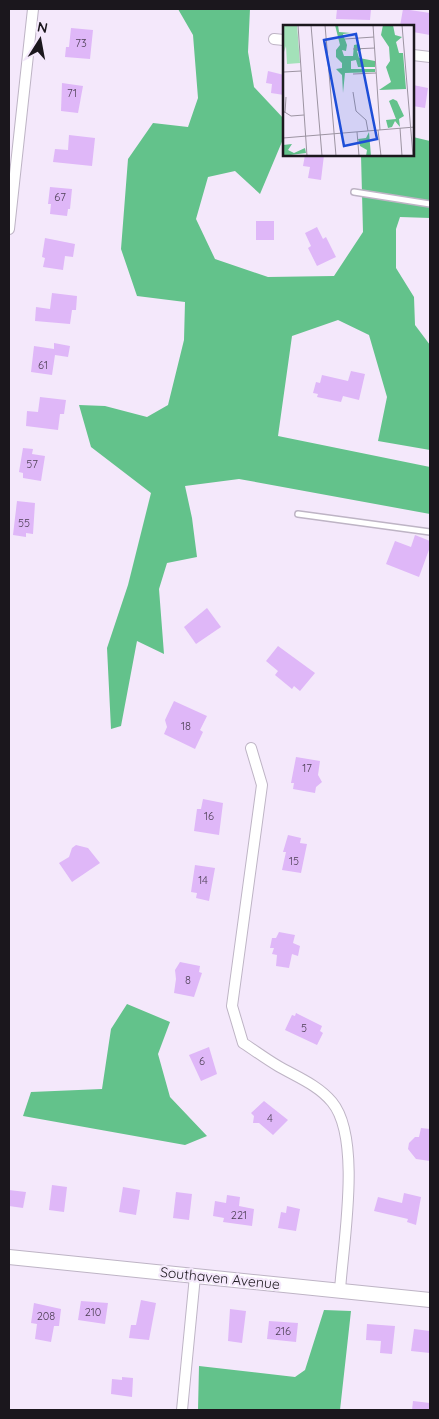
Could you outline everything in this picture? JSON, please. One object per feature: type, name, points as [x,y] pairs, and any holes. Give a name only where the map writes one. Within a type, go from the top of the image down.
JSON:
[{"type":"street","points":[[9,228],[32,9]]},
{"type":"street","points":[[414,55],[430,57]]},
{"type":"street","points":[[251,748],[262,785],[232,1006],[243,1043],[276,1065],[315,1086],[333,1103],[348,1139],[348,1188],[340,1290]]},
{"type":"street","name":"Southaven Avenue","points":[[9,1257],[430,1300]]},
{"type":"street","points":[[182,1410],[195,1276]]},
{"type":"lane","points":[[354,192],[430,204]]},
{"type":"lane","points":[[298,514],[430,532]]},
{"type":"green space","points":[[178,9],[250,9],[248,52],[254,87],[283,118],[283,139],[260,194],[235,171],[208,177],[196,219],[215,259],[268,277],[334,276],[363,232],[361,156],[414,156],[414,137],[430,141],[430,218],[400,217],[396,229],[396,268],[414,297],[415,325],[430,345],[430,450],[378,441],[387,397],[369,335],[338,320],[292,336],[278,436],[430,467],[430,514],[239,479],[185,486],[192,518],[197,557],[167,563],[159,589],[164,654],[137,641],[121,726],[111,729],[107,648],[128,585],[151,493],[91,447],[79,405],[105,406],[147,417],[168,405],[184,340],[185,302],[137,296],[121,249],[128,159],[153,123],[188,127],[198,98],[193,35]]},
{"type":"green space","points":[[127,1004],[170,1022],[158,1054],[170,1097],[207,1136],[185,1145],[23,1116],[31,1092],[102,1089],[111,1029]]},
{"type":"green space","points":[[324,1310],[351,1311],[340,1410],[198,1410],[199,1366],[295,1377],[305,1370]]},
{"type":"building","points":[[337,9],[371,9],[370,20],[336,19]]},
{"type":"building","points":[[403,9],[430,13],[430,35],[414,32],[414,25],[400,25]]},
{"type":"building","points":[[71,28],[93,30],[90,59],[65,57],[66,47],[69,47]]},
{"type":"building","points":[[268,71],[283,75],[283,95],[271,93],[272,84],[266,83]]},
{"type":"building","points":[[62,83],[83,86],[78,113],[61,111]]},
{"type":"building","points":[[414,85],[428,88],[425,108],[414,106]]},
{"type":"building","points":[[69,135],[95,138],[92,166],[53,162],[55,149],[68,150]]},
{"type":"building","points":[[305,156],[324,156],[321,180],[308,178],[310,167],[303,166]]},
{"type":"building","points":[[50,187],[72,189],[70,209],[68,209],[67,216],[50,214],[51,204],[48,204]]},
{"type":"building","points":[[256,221],[274,221],[274,240],[256,240]]},
{"type":"building","points":[[317,227],[323,239],[326,237],[336,257],[317,266],[308,248],[311,246],[305,233]]},
{"type":"building","points":[[45,238],[75,244],[73,257],[65,256],[63,270],[43,267],[45,258],[42,257]]},
{"type":"building","points":[[52,293],[77,296],[76,310],[72,310],[70,324],[35,321],[36,307],[50,309]]},
{"type":"building","points":[[54,343],[70,346],[68,357],[55,355],[52,375],[31,372],[34,346],[54,349]]},
{"type":"building","points":[[351,371],[365,374],[359,400],[343,396],[341,402],[317,397],[318,394],[313,393],[316,382],[320,383],[322,375],[348,381]]},
{"type":"building","points":[[40,397],[66,400],[64,414],[60,414],[58,430],[26,426],[27,411],[38,412]]},
{"type":"building","points":[[23,448],[33,449],[32,454],[45,456],[41,481],[23,478],[23,473],[19,472]]},
{"type":"building","points":[[17,501],[35,503],[33,534],[26,533],[26,537],[13,535]]},
{"type":"building","points":[[415,535],[430,541],[430,547],[419,577],[386,564],[395,541],[411,547]]},
{"type":"building","points":[[207,608],[221,627],[196,644],[184,627]]},
{"type":"building","points":[[278,646],[315,673],[300,691],[294,686],[292,689],[275,675],[278,671],[266,661]]},
{"type":"building","points":[[174,701],[207,716],[200,730],[203,732],[195,749],[164,734],[167,727],[165,720]]},
{"type":"building","points":[[296,757],[320,761],[318,775],[322,782],[316,787],[315,793],[293,789],[294,783],[291,783]]},
{"type":"building","points":[[203,799],[223,803],[219,835],[194,831],[197,809],[201,809]]},
{"type":"building","points":[[288,835],[301,838],[300,843],[307,844],[301,873],[282,870],[286,852],[283,852]]},
{"type":"building","points":[[76,845],[88,848],[100,863],[72,882],[59,863],[69,857],[72,848]]},
{"type":"building","points":[[195,865],[215,868],[209,901],[196,898],[197,893],[191,892]]},
{"type":"building","points":[[279,932],[295,935],[293,943],[300,946],[298,956],[292,954],[289,968],[276,966],[277,955],[272,954],[274,948],[270,948],[272,938],[276,938]]},
{"type":"building","points":[[180,962],[200,966],[199,972],[202,973],[194,997],[174,993],[175,970]]},
{"type":"building","points":[[296,1013],[322,1026],[320,1031],[323,1033],[317,1045],[285,1030],[292,1015],[295,1016]]},
{"type":"building","points":[[209,1047],[217,1074],[201,1081],[189,1055]]},
{"type":"building","points":[[264,1101],[288,1120],[273,1135],[259,1123],[253,1123],[254,1116],[251,1113]]},
{"type":"building","points":[[421,1128],[430,1129],[430,1161],[416,1159],[408,1149],[409,1143],[415,1137],[419,1137]]},
{"type":"building","points":[[52,1185],[67,1187],[64,1212],[49,1210]]},
{"type":"building","points":[[123,1187],[140,1190],[136,1215],[119,1212]]},
{"type":"building","points":[[9,1190],[26,1192],[23,1208],[9,1206]]},
{"type":"building","points":[[176,1192],[192,1194],[189,1220],[173,1218]]},
{"type":"building","points":[[404,1193],[421,1197],[416,1225],[407,1222],[408,1219],[374,1211],[378,1197],[402,1203]]},
{"type":"building","points":[[227,1195],[240,1197],[239,1206],[254,1209],[252,1226],[223,1222],[224,1218],[213,1216],[215,1201],[226,1203]]},
{"type":"building","points":[[287,1206],[300,1209],[296,1231],[278,1228],[281,1212],[286,1213]]},
{"type":"building","points":[[141,1300],[156,1303],[149,1340],[129,1338],[131,1325],[136,1325]]},
{"type":"building","points":[[81,1301],[108,1303],[105,1324],[78,1320]]},
{"type":"building","points":[[34,1303],[61,1309],[59,1326],[54,1326],[51,1342],[35,1339],[37,1324],[31,1323]]},
{"type":"building","points":[[230,1309],[246,1311],[242,1343],[228,1341]]},
{"type":"building","points":[[269,1321],[298,1323],[296,1342],[267,1339]]},
{"type":"building","points":[[367,1324],[395,1326],[392,1354],[380,1353],[381,1341],[366,1340]]},
{"type":"building","points":[[414,1329],[430,1331],[430,1353],[411,1351]]},
{"type":"building","points":[[122,1377],[133,1378],[132,1397],[111,1394],[112,1379],[122,1380]]},
{"type":"building","points":[[413,1401],[430,1403],[430,1410],[412,1410]]}]
